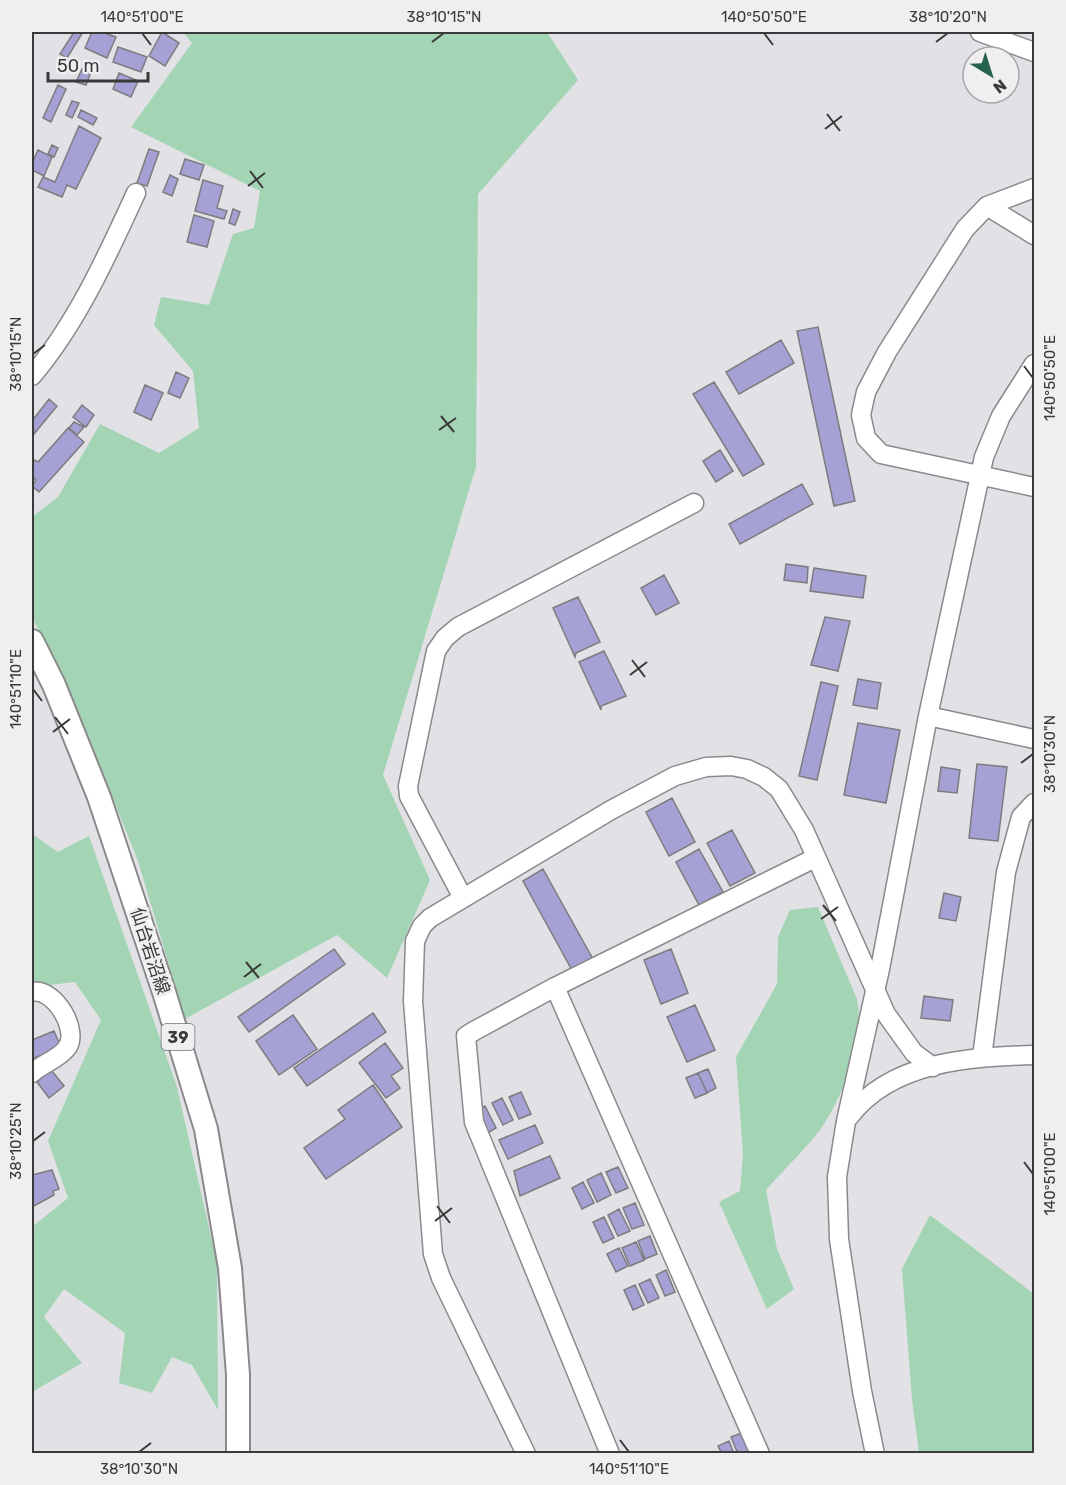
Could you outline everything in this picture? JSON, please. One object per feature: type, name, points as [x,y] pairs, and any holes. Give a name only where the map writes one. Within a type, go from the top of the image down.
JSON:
[{"type":"main road","name":"仙台岩沼線","points":[[32,641],[54,686],[99,797],[164,992],[206,1129],[230,1268],[238,1375],[238,1454]]},
{"type":"street","points":[[980,32],[1035,52]]},
{"type":"street","points":[[1035,188],[987,206],[965,229],[887,352],[866,392],[861,415],[866,438],[881,454],[1035,487]]},
{"type":"street","points":[[32,376],[49,356],[96,277],[136,193]]},
{"type":"street","points":[[987,206],[1035,235]]},
{"type":"street","points":[[875,1454],[862,1391],[839,1239],[837,1177],[846,1121],[876,991],[928,716],[984,457],[1001,416],[1035,364]]},
{"type":"street","points":[[462,896],[410,796],[408,786],[436,651],[445,638],[458,627],[694,503]]},
{"type":"street","points":[[928,716],[1035,739]]},
{"type":"street","points":[[526,1454],[441,1278],[430,1237],[415,1036],[413,961],[415,941],[422,926],[462,896],[675,776],[706,767],[747,768],[779,789],[804,830],[876,991],[900,1037],[914,1053],[933,1067]]},
{"type":"street","points":[[982,1057],[1006,872],[1021,817],[1035,803]]},
{"type":"street","points":[[610,1454],[474,1122],[465,1050],[466,1036],[555,987],[815,858]]},
{"type":"street","points":[[555,987],[760,1454]]},
{"type":"street","points":[[32,992],[50,996],[60,1007],[70,1041],[67,1049],[32,1073]]},
{"type":"street","points":[[846,1121],[873,1092],[915,1071],[982,1057],[1035,1055]]},
{"type":"green space","points":[[183,32],[547,32],[578,80],[478,194],[476,467],[383,775],[430,880],[387,978],[337,935],[185,1019],[138,861],[74,701],[32,617],[32,517],[58,497],[100,424],[159,453],[199,428],[193,371],[154,325],[161,297],[209,305],[233,234],[254,228],[260,191],[131,127],[192,43]]},
{"type":"green space","points":[[32,834],[58,852],[89,836],[177,1087],[217,1263],[218,1410],[192,1365],[172,1357],[152,1393],[119,1383],[125,1333],[64,1289],[44,1317],[82,1363],[32,1392],[32,1227],[68,1198],[48,1141],[101,1020],[75,982],[32,987]]},
{"type":"green space","points":[[818,907],[857,999],[858,1031],[851,1066],[830,1114],[809,1143],[766,1190],[777,1249],[794,1289],[767,1309],[719,1202],[740,1191],[743,1155],[736,1057],[777,984],[778,937],[790,910]]},
{"type":"green space","points":[[930,1215],[1034,1294],[1034,1453],[919,1453],[912,1400],[902,1269]]},
{"type":"building","points":[[74,32],[83,32],[67,58],[60,54]]},
{"type":"building","points":[[92,32],[102,32],[116,37],[107,58],[85,48]]},
{"type":"building","points":[[162,32],[179,43],[165,66],[149,56]]},
{"type":"building","points":[[118,47],[147,57],[141,72],[113,62]]},
{"type":"building","points":[[82,69],[91,72],[86,85],[76,82]]},
{"type":"building","points":[[119,73],[138,81],[131,97],[113,89]]},
{"type":"building","points":[[58,85],[66,89],[51,122],[43,118]]},
{"type":"building","points":[[72,101],[79,103],[72,118],[66,115]]},
{"type":"building","points":[[81,110],[97,118],[93,125],[78,117]]},
{"type":"building","points":[[79,126],[101,138],[76,189],[67,185],[62,197],[38,187],[43,177],[55,182]]},
{"type":"building","points":[[52,145],[58,148],[54,157],[48,154]]},
{"type":"building","points":[[149,149],[159,152],[147,186],[137,183]]},
{"type":"building","points":[[38,150],[52,157],[44,176],[32,170],[32,163]]},
{"type":"building","points":[[185,159],[204,165],[199,180],[180,174]]},
{"type":"building","points":[[170,175],[178,179],[172,196],[163,192]]},
{"type":"building","points":[[203,180],[223,186],[217,208],[227,211],[224,219],[195,211]]},
{"type":"building","points":[[233,209],[240,212],[235,225],[229,223]]},
{"type":"building","points":[[194,215],[214,221],[207,247],[187,242]]},
{"type":"building","points":[[818,327],[855,501],[834,506],[797,331]]},
{"type":"building","points":[[781,340],[794,363],[739,394],[726,372]]},
{"type":"building","points":[[176,372],[189,378],[180,398],[168,393]]},
{"type":"building","points":[[714,382],[764,464],[743,476],[693,394]]},
{"type":"building","points":[[145,385],[163,393],[151,420],[134,412]]},
{"type":"building","points":[[49,399],[57,406],[34,434],[32,421]]},
{"type":"building","points":[[82,405],[94,415],[86,427],[73,417]]},
{"type":"building","points":[[74,422],[84,427],[77,435],[69,428]]},
{"type":"building","points":[[68,428],[84,442],[39,492],[32,486],[36,480],[32,476],[32,464],[35,460],[38,462]]},
{"type":"building","points":[[720,450],[733,471],[716,482],[703,461]]},
{"type":"building","points":[[802,484],[813,504],[740,544],[729,524]]},
{"type":"building","points":[[786,564],[808,567],[807,583],[784,580]]},
{"type":"building","points":[[814,568],[866,576],[863,598],[810,591]]},
{"type":"building","points":[[664,575],[679,603],[656,615],[641,588]]},
{"type":"building","points":[[578,597],[600,642],[576,653],[575,657],[553,608]]},
{"type":"building","points":[[825,617],[850,621],[838,671],[811,665]]},
{"type":"building","points":[[604,651],[626,696],[601,706],[601,710],[579,662]]},
{"type":"building","points":[[858,679],[881,683],[877,709],[853,705]]},
{"type":"building","points":[[821,682],[838,686],[817,780],[799,776]]},
{"type":"building","points":[[858,723],[900,730],[886,803],[844,795]]},
{"type":"building","points":[[977,764],[1007,767],[998,841],[969,838]]},
{"type":"building","points":[[941,767],[960,770],[957,793],[938,791]]},
{"type":"building","points":[[672,798],[695,842],[669,856],[646,812]]},
{"type":"building","points":[[732,830],[755,873],[730,886],[707,843]]},
{"type":"building","points":[[699,849],[723,892],[699,905],[676,862]]},
{"type":"building","points":[[543,869],[594,961],[573,972],[523,881]]},
{"type":"building","points":[[944,893],[961,897],[956,921],[939,918]]},
{"type":"building","points":[[334,949],[345,964],[249,1032],[238,1017]]},
{"type":"building","points":[[671,949],[688,993],[661,1004],[644,960]]},
{"type":"building","points":[[924,996],[953,1000],[950,1021],[921,1018]]},
{"type":"building","points":[[695,1005],[715,1050],[687,1062],[667,1017]]},
{"type":"building","points":[[373,1013],[386,1032],[307,1086],[294,1068]]},
{"type":"building","points":[[293,1015],[317,1049],[279,1075],[256,1041]]},
{"type":"building","points":[[54,1031],[61,1047],[32,1059],[32,1040]]},
{"type":"building","points":[[385,1043],[403,1068],[391,1076],[400,1088],[386,1098],[359,1063]]},
{"type":"building","points":[[708,1069],[716,1088],[707,1093],[698,1073]]},
{"type":"building","points":[[51,1070],[64,1086],[49,1098],[37,1082]]},
{"type":"building","points":[[698,1073],[707,1093],[695,1098],[686,1078]]},
{"type":"building","points":[[373,1085],[402,1127],[326,1179],[304,1148],[345,1119],[338,1110]]},
{"type":"building","points":[[521,1092],[531,1114],[519,1119],[509,1097]]},
{"type":"building","points":[[502,1098],[513,1120],[503,1125],[492,1103]]},
{"type":"building","points":[[485,1106],[496,1128],[486,1134],[475,1111]]},
{"type":"building","points":[[535,1125],[543,1143],[508,1159],[499,1140]]},
{"type":"building","points":[[550,1156],[560,1178],[520,1196],[514,1171]]},
{"type":"building","points":[[618,1167],[628,1188],[616,1193],[606,1172]]},
{"type":"building","points":[[52,1170],[59,1189],[53,1191],[54,1195],[32,1207],[32,1175]]},
{"type":"building","points":[[601,1173],[611,1195],[597,1202],[587,1180]]},
{"type":"building","points":[[583,1182],[594,1203],[582,1209],[572,1188]]},
{"type":"building","points":[[635,1203],[644,1225],[632,1229],[623,1208]]},
{"type":"building","points":[[619,1209],[630,1231],[618,1236],[608,1215]]},
{"type":"building","points":[[604,1217],[614,1238],[603,1243],[593,1222]]},
{"type":"building","points":[[650,1236],[657,1254],[645,1259],[638,1241]]},
{"type":"building","points":[[636,1242],[644,1260],[630,1266],[622,1248]]},
{"type":"building","points":[[619,1248],[628,1266],[616,1272],[607,1254]]},
{"type":"building","points":[[666,1270],[675,1292],[665,1296],[656,1275]]},
{"type":"building","points":[[650,1279],[659,1298],[648,1303],[639,1284]]},
{"type":"building","points":[[635,1285],[644,1305],[633,1310],[624,1290]]},
{"type":"building","points":[[742,1433],[751,1454],[738,1454],[731,1437]]},
{"type":"building","points":[[729,1441],[734,1454],[722,1454],[718,1446]]}]
